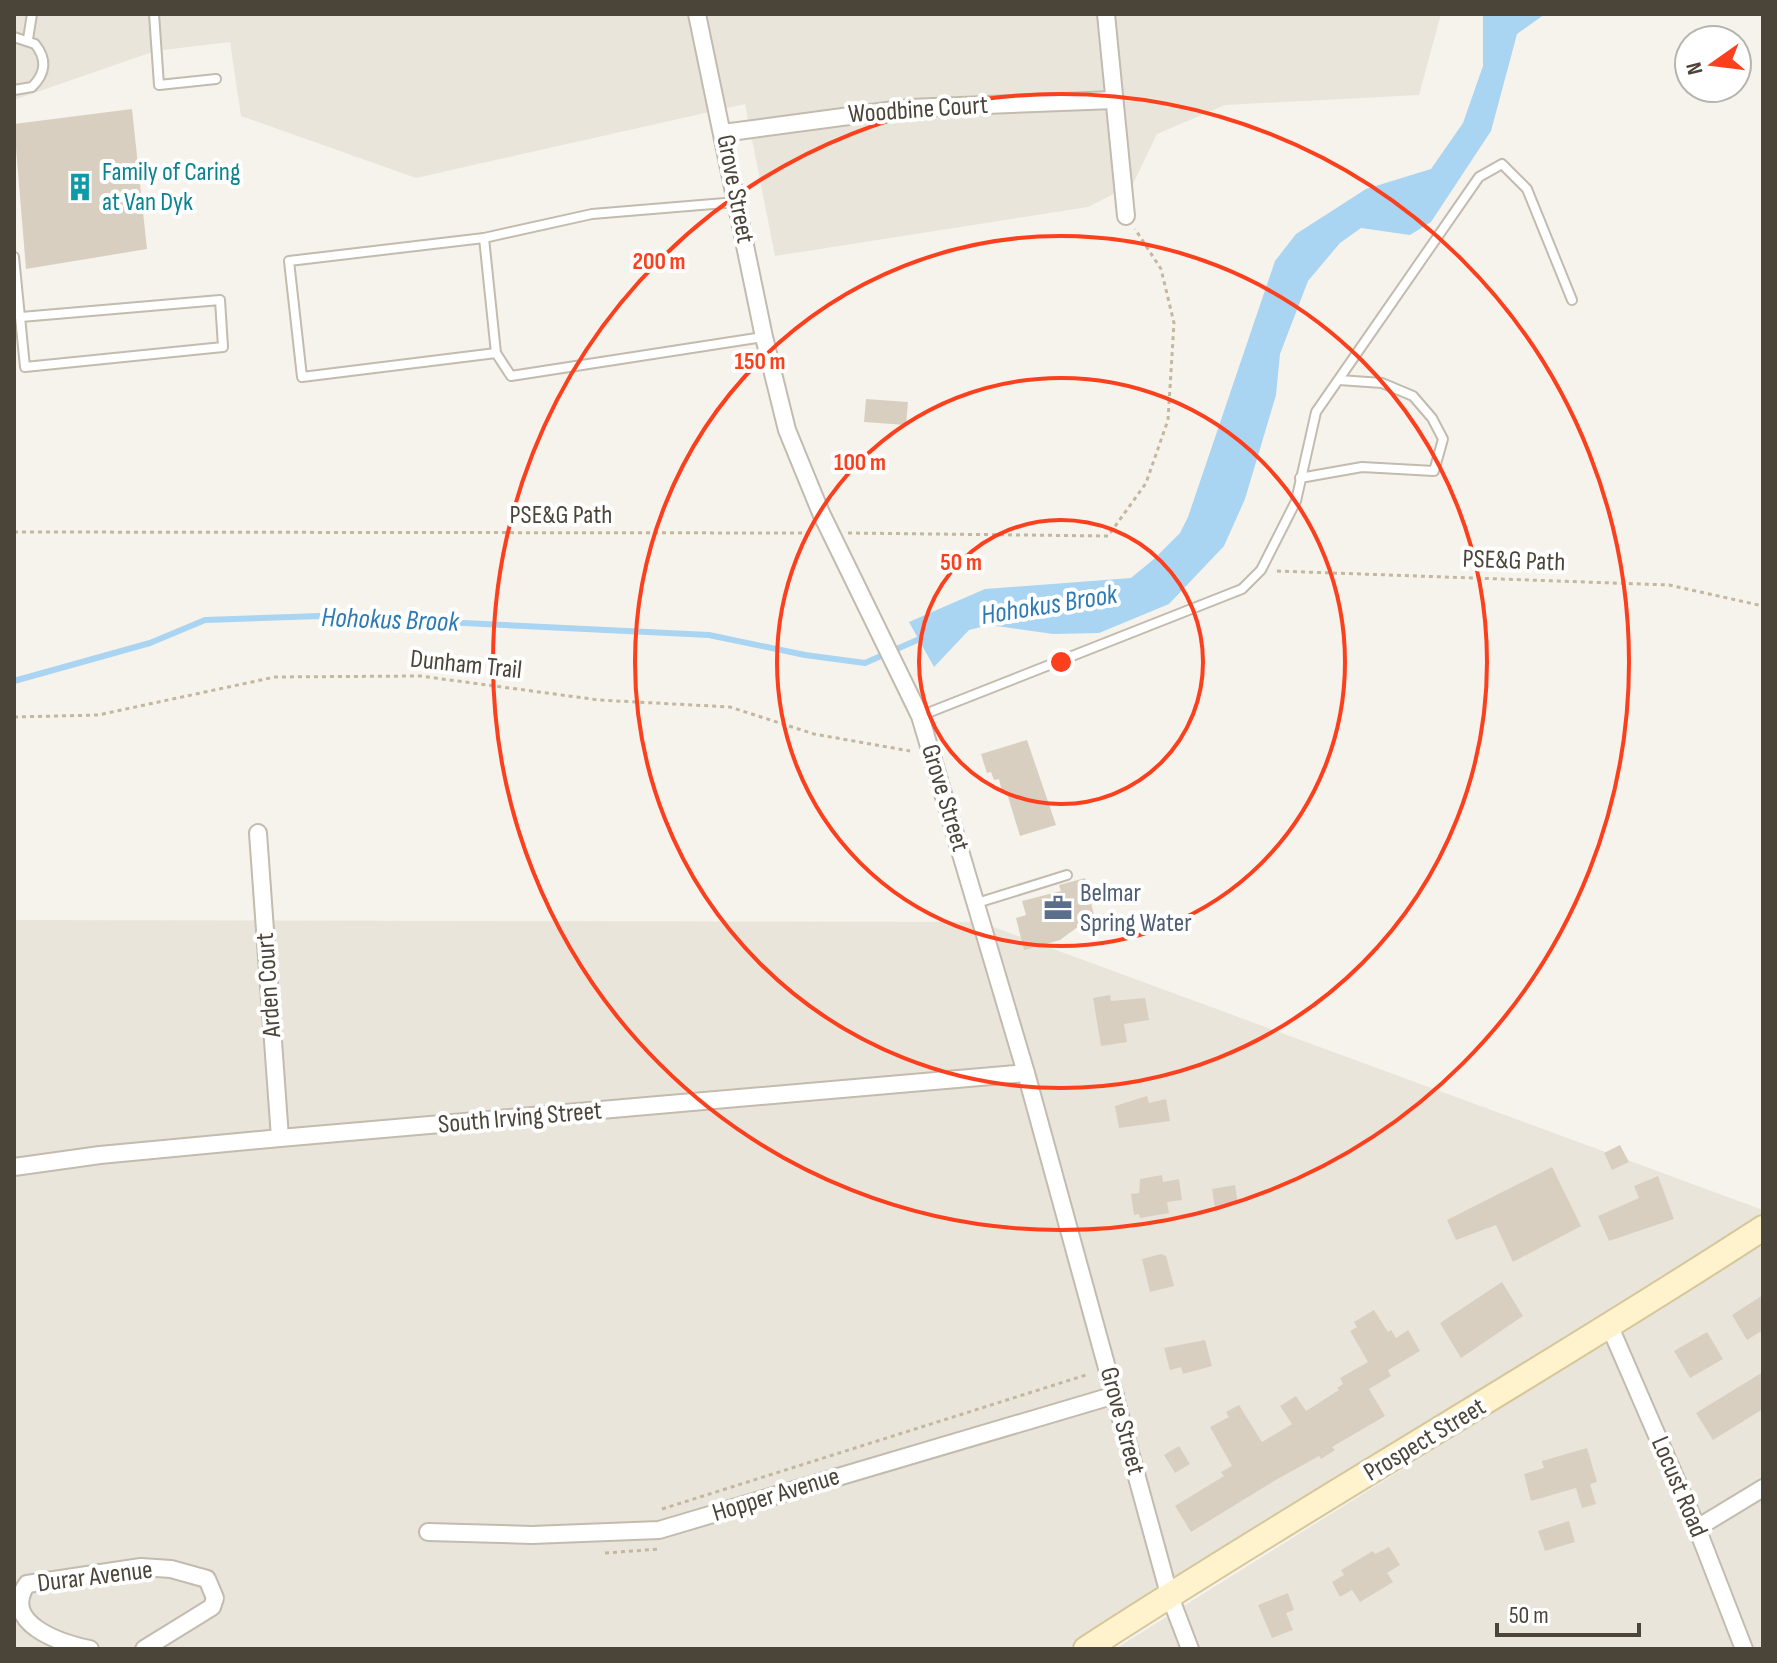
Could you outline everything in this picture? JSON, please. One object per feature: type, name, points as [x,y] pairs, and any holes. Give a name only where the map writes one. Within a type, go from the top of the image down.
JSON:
[{"type":"main road","name":"Prospect Street","points":[[1086,1649],[1169,1594],[1610,1327],[1763,1228]]},
{"type":"street","name":"Grove Street","points":[[697,14],[764,337],[787,430],[830,533],[920,716],[1026,1073],[1169,1594],[1190,1649]]},
{"type":"street","points":[[1106,14],[1126,216]]},
{"type":"street","name":"Woodbine Court","points":[[723,133],[909,108],[1114,100]]},
{"type":"street","name":"Arden Court","points":[[258,833],[280,1138]]},
{"type":"street","name":"South Irving Street","points":[[14,1167],[100,1155],[280,1138],[1026,1073]]},
{"type":"street","name":"Locust Road","points":[[1610,1327],[1697,1528],[1744,1649]]},
{"type":"street","name":"Hopper Avenue","points":[[428,1532],[532,1535],[659,1530],[1115,1395]]},
{"type":"street","points":[[1697,1528],[1763,1488]]},
{"type":"street","name":"Durar Avenue","points":[[90,1649],[49,1637],[23,1615],[19,1603],[27,1584],[141,1567],[171,1569],[207,1579],[215,1598],[212,1607],[144,1649]]},
{"type":"lane","points":[[28,39],[32,14]]},
{"type":"lane","points":[[154,14],[159,85],[216,79]]},
{"type":"lane","points":[[14,37],[28,39],[41,52],[43,72],[32,87],[14,90]]},
{"type":"lane","points":[[920,716],[1242,589],[1261,570],[1296,501],[1316,412],[1479,177],[1502,164],[1527,189],[1572,300]]},
{"type":"lane","points":[[496,353],[302,377],[289,261],[484,238],[592,214],[738,202]]},
{"type":"lane","points":[[484,238],[496,353],[511,376],[764,337]]},
{"type":"lane","points":[[14,257],[25,367],[223,347],[220,300],[21,317]]},
{"type":"lane","points":[[1300,478],[1362,467],[1434,471],[1443,439],[1432,418],[1413,396],[1382,383],[1339,380]]},
{"type":"lane","points":[[977,903],[1067,875]]},
{"type":"path","name":"PSE&G Path","points":[[14,532],[1108,536],[1146,483],[1168,420],[1174,323],[1161,269],[1126,216]]},
{"type":"path","name":"PSE&G Path","points":[[1261,570],[1669,585],[1763,606]]},
{"type":"path","name":"Dunham Trail","points":[[14,717],[98,715],[275,677],[420,676],[599,700],[730,707],[814,734],[911,751]]},
{"type":"path","points":[[660,1509],[1093,1372]]},
{"type":"shaded area","points":[[14,14],[1441,14],[1419,95],[1225,105],[1157,134],[1133,184],[1088,207],[775,256],[745,104],[416,178],[241,116],[230,42],[155,51],[14,100]]},
{"type":"shaded area","points":[[14,920],[980,922],[1763,1210],[1763,1218],[1657,1279],[1082,1649],[14,1649]]},
{"type":"shaded area","points":[[1763,1245],[1763,1649],[1115,1649],[1671,1301]]},
{"type":"water","points":[[1483,14],[1545,14],[1517,34],[1491,131],[1431,222],[1410,235],[1361,228],[1340,243],[1308,281],[1280,354],[1276,395],[1245,499],[1224,546],[1169,604],[1099,633],[1053,634],[989,625],[969,630],[934,667],[909,622],[985,589],[1131,578],[1180,533],[1275,261],[1296,234],[1366,189],[1431,169],[1463,123],[1483,66]]},
{"type":"building","name":"Family of Caring at Van Dyk","points":[[132,109],[147,249],[26,269],[14,124]]},
{"type":"building","points":[[866,399],[908,402],[906,425],[864,422]]},
{"type":"building","points":[[1027,740],[1056,825],[1020,836],[1006,790],[1002,792],[999,779],[994,780],[991,772],[987,773],[981,754]]},
{"type":"building","name":"Belmar Spring Water","points":[[1085,878],[1094,915],[1060,940],[1024,950],[1016,918],[1026,915],[1022,901],[1061,891],[1059,885]]},
{"type":"building","points":[[1110,995],[1111,1001],[1145,998],[1149,1020],[1124,1024],[1127,1042],[1101,1046],[1093,998]]},
{"type":"building","points":[[1147,1096],[1149,1103],[1166,1099],[1170,1121],[1119,1128],[1115,1106]]},
{"type":"building","points":[[1620,1145],[1629,1162],[1612,1170],[1604,1153]]},
{"type":"building","points":[[1552,1167],[1581,1226],[1513,1262],[1496,1225],[1456,1240],[1447,1220]]},
{"type":"building","points":[[1162,1175],[1163,1182],[1179,1179],[1182,1200],[1167,1202],[1169,1213],[1140,1218],[1139,1214],[1134,1215],[1131,1194],[1139,1193],[1140,1179]]},
{"type":"building","points":[[1658,1176],[1674,1219],[1609,1241],[1598,1216],[1639,1198],[1634,1186]]},
{"type":"building","points":[[1235,1185],[1238,1204],[1215,1208],[1212,1189]]},
{"type":"building","points":[[1161,1254],[1166,1256],[1174,1286],[1150,1292],[1142,1259]]},
{"type":"building","points":[[1502,1282],[1523,1316],[1461,1358],[1440,1323]]},
{"type":"building","points":[[1763,1295],[1763,1330],[1747,1340],[1732,1315]]},
{"type":"building","points":[[1374,1310],[1388,1332],[1391,1330],[1396,1338],[1408,1330],[1420,1351],[1388,1370],[1391,1376],[1369,1389],[1385,1416],[1332,1447],[1335,1450],[1321,1459],[1319,1456],[1274,1481],[1191,1532],[1175,1506],[1224,1476],[1221,1472],[1232,1466],[1210,1427],[1229,1417],[1226,1412],[1239,1405],[1262,1442],[1292,1424],[1280,1406],[1296,1396],[1306,1411],[1339,1390],[1337,1388],[1343,1384],[1340,1378],[1368,1362],[1350,1331],[1357,1327],[1354,1322]]},
{"type":"building","points":[[1707,1332],[1723,1359],[1690,1378],[1674,1351]]},
{"type":"building","points":[[1205,1340],[1212,1366],[1183,1374],[1181,1367],[1170,1370],[1164,1348]]},
{"type":"building","points":[[1763,1372],[1763,1409],[1713,1440],[1696,1413]]},
{"type":"building","points":[[1179,1446],[1190,1464],[1175,1473],[1164,1455]]},
{"type":"building","points":[[1587,1448],[1597,1482],[1590,1484],[1596,1504],[1582,1508],[1576,1488],[1531,1501],[1524,1474],[1544,1468],[1542,1461]]},
{"type":"building","points":[[1569,1521],[1575,1542],[1545,1551],[1538,1531]]},
{"type":"building","points":[[1389,1547],[1400,1565],[1387,1573],[1393,1582],[1360,1602],[1352,1590],[1340,1597],[1332,1582],[1344,1575],[1341,1570],[1373,1551],[1375,1554]]},
{"type":"building","points":[[1288,1593],[1294,1610],[1286,1613],[1293,1630],[1272,1638],[1258,1605]]},
{"type":"waterway","name":"Hohokus Brook","points":[[14,681],[150,643],[205,620],[320,616],[709,635],[805,655],[865,663],[924,637]]},
{"type":"place","name":"Family of Caring at Van Dyk","points":[[80,187]]},
{"type":"place","name":"Belmar Spring Water","points":[[1058,908]]}]
